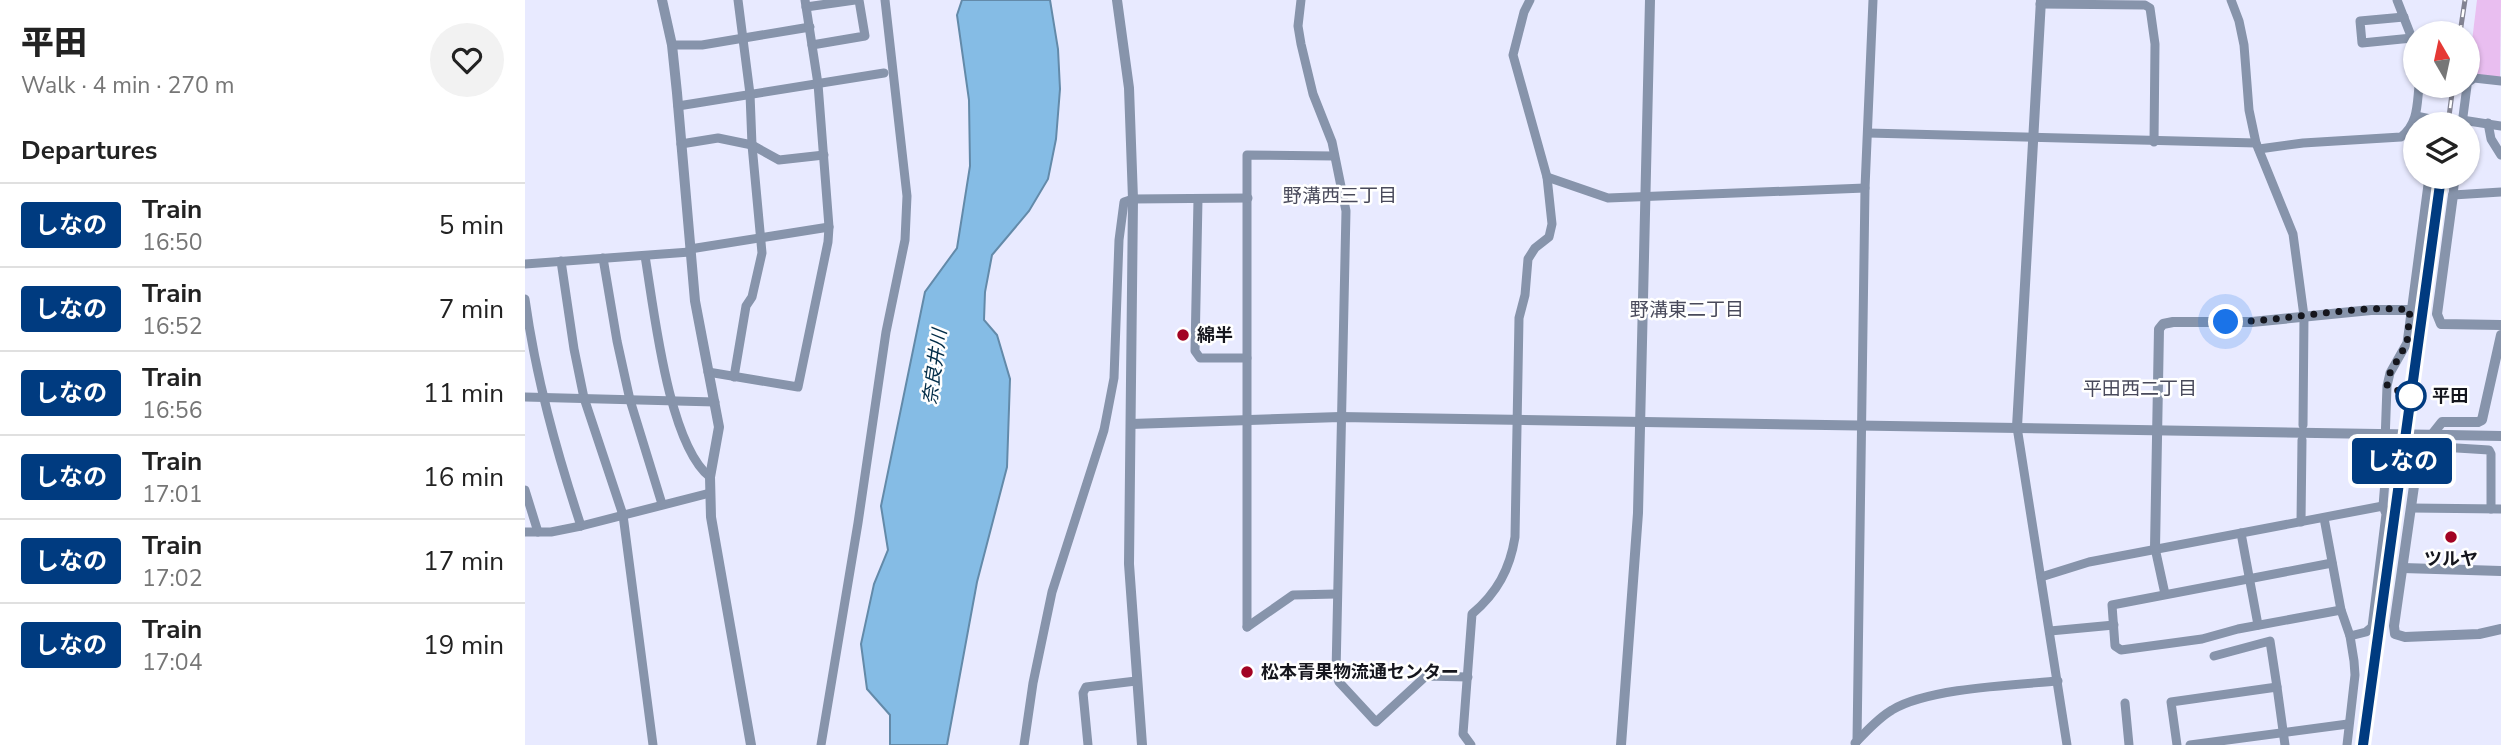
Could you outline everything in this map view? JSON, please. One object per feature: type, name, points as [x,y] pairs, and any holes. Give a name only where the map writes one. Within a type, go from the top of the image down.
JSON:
[{"type":"street","points":[[662,0],[672,45],[695,301],[719,435],[710,477],[711,517],[751,745]]},
{"type":"street","points":[[734,377],[746,306],[752,297],[762,253],[750,94],[738,0]]},
{"type":"street","points":[[708,372],[798,387],[829,227],[818,84],[812,45],[810,27],[806,4],[857,0],[866,37],[812,45]]},
{"type":"street","points":[[821,745],[886,332],[905,240],[907,196],[885,0]]},
{"type":"street","points":[[1117,0],[1129,88],[1133,199],[1129,564],[1142,745]]},
{"type":"street","points":[[1471,745],[1463,734],[1472,614],[1491,597],[1512,556],[1515,537],[1519,318],[1525,295],[1528,259],[1535,248],[1549,237],[1552,224],[1547,177],[1513,55],[1524,12],[1530,0]]},
{"type":"street","points":[[1621,745],[1638,513],[1650,0]]},
{"type":"street","points":[[1855,743],[1864,188],[1873,0]]},
{"type":"street","points":[[2231,0],[2244,45],[2249,110],[2257,146],[2293,234],[2304,316],[2303,425]]},
{"type":"street","points":[[2397,0],[2406,21]]},
{"type":"street","points":[[1299,1],[1298,26],[1301,44],[1313,94],[1332,142],[1346,211],[1336,673],[1339,682],[1376,722],[1426,677],[1468,677]]},
{"type":"street","points":[[2067,745],[2017,427],[2040,2],[2145,5],[2150,8],[2155,44],[2154,142]]},
{"type":"street","points":[[2403,42],[2362,43],[2360,21],[2404,17]]},
{"type":"street","points":[[672,45],[702,44],[810,27]]},
{"type":"street","points":[[678,106],[884,74]]},
{"type":"street","points":[[2480,79],[2501,81]]},
{"type":"street","points":[[2480,123],[2501,126]]},
{"type":"street","points":[[2489,123],[2491,139],[2501,155]]},
{"type":"street","points":[[1868,133],[2257,146],[2403,136]]},
{"type":"street","points":[[681,144],[717,138],[752,145],[779,160],[824,155]]},
{"type":"street","points":[[1334,156],[1247,155],[1247,626],[1293,595],[1336,594]]},
{"type":"street","points":[[1547,177],[1608,198],[1864,188]]},
{"type":"street","points":[[2350,636],[2366,632],[2372,627],[2386,514],[2383,506],[2387,456],[2387,386],[2390,373],[2407,343],[2427,189]]},
{"type":"street","points":[[2454,189],[2437,314],[2441,324],[2501,325]]},
{"type":"street","points":[[2453,195],[2501,192]]},
{"type":"street","points":[[1024,745],[1027,714],[1052,592],[1104,430],[1114,378],[1119,240],[1124,202],[1133,199],[1248,198]]},
{"type":"street","points":[[1198,199],[1195,351],[1200,358],[1247,358]]},
{"type":"street","points":[[525,264],[690,251],[829,227]]},
{"type":"street","points":[[645,256],[671,400],[681,430],[703,471],[710,477]]},
{"type":"street","points":[[603,258],[630,400],[662,505]]},
{"type":"street","points":[[561,261],[584,398],[622,515],[653,745]]},
{"type":"street","points":[[525,299],[542,397],[580,526]]},
{"type":"street","points":[[2165,594],[2155,548],[2159,329],[2163,324],[2252,322],[2383,309],[2410,310]]},
{"type":"street","points":[[2501,335],[2498,358],[2482,419],[2478,422],[2442,422],[2419,451],[2394,626],[2395,634],[2405,637],[2479,634],[2501,629]]},
{"type":"street","points":[[525,397],[715,402]]},
{"type":"street","points":[[1131,425],[1340,416],[2501,436]]},
{"type":"street","points":[[2301,522],[2302,440]]},
{"type":"street","points":[[2411,508],[2496,509],[2489,450],[2441,447],[2428,440]]},
{"type":"street","points":[[525,490],[538,532]]},
{"type":"street","points":[[525,532],[580,526],[710,493]]},
{"type":"street","points":[[2041,577],[2089,562],[2155,548],[2383,506]]},
{"type":"street","points":[[2324,518],[2341,610],[2350,636],[2355,675],[2347,745]]},
{"type":"street","points":[[2241,533],[2258,625]]},
{"type":"street","points":[[2332,563],[2112,605],[2115,646],[2121,650],[2202,639],[2258,625],[2341,610]]},
{"type":"street","points":[[2403,568],[2501,571]]},
{"type":"street","points":[[2050,631],[2114,625]]},
{"type":"street","points":[[2214,656],[2270,641],[2285,745]]},
{"type":"street","points":[[1088,745],[1083,693],[1086,687],[1136,681]]},
{"type":"street","points":[[1855,743],[1889,711],[1921,697],[2058,681]]},
{"type":"street","points":[[2177,745],[2171,702],[2277,687]]},
{"type":"street","points":[[2125,703],[2129,745]]},
{"type":"street","points":[[2190,745],[2349,724]]},
{"type":"shaded area","points":[[2477,0],[2501,0],[2500,78],[2480,76],[2480,21],[2474,21]]},
{"type":"water","name":"奈良井川","points":[[962,0],[1050,0],[1058,49],[1060,89],[1056,139],[1048,179],[1029,211],[992,255],[985,292],[984,320],[997,335],[1010,379],[1007,467],[977,582],[947,745],[890,745],[890,715],[867,689],[861,644],[874,584],[888,550],[881,506],[925,292],[957,248],[970,166],[969,100],[957,15]]},
{"type":"railway","points":[[2462,21],[2465,0]]},
{"type":"railway","points":[[2450,112],[2451,98]]},
{"type":"railway","points":[[2367,745],[2443,189]]},
{"type":"train","name":"しなの","points":[[2363,745],[2439,189]]},
{"type":"place","name":"綿半","points":[[1183,335]]},
{"type":"place","name":"平田","points":[[2411,396]]},
{"type":"place","name":"ツルヤ","points":[[2451,537]]},
{"type":"place","name":"松本青果物流通センター","points":[[1247,672]]},
{"type":"district","name":"野溝西三丁目","points":[[1340,196]]},
{"type":"district","name":"野溝東二丁目","points":[[1687,310]]},
{"type":"district","name":"平田西二丁目","points":[[2140,389]]},
{"type":"route","points":[[2226,322],[2277,320],[2371,310],[2410,310],[2407,343],[2390,373],[2387,386],[2411,396]]}]
